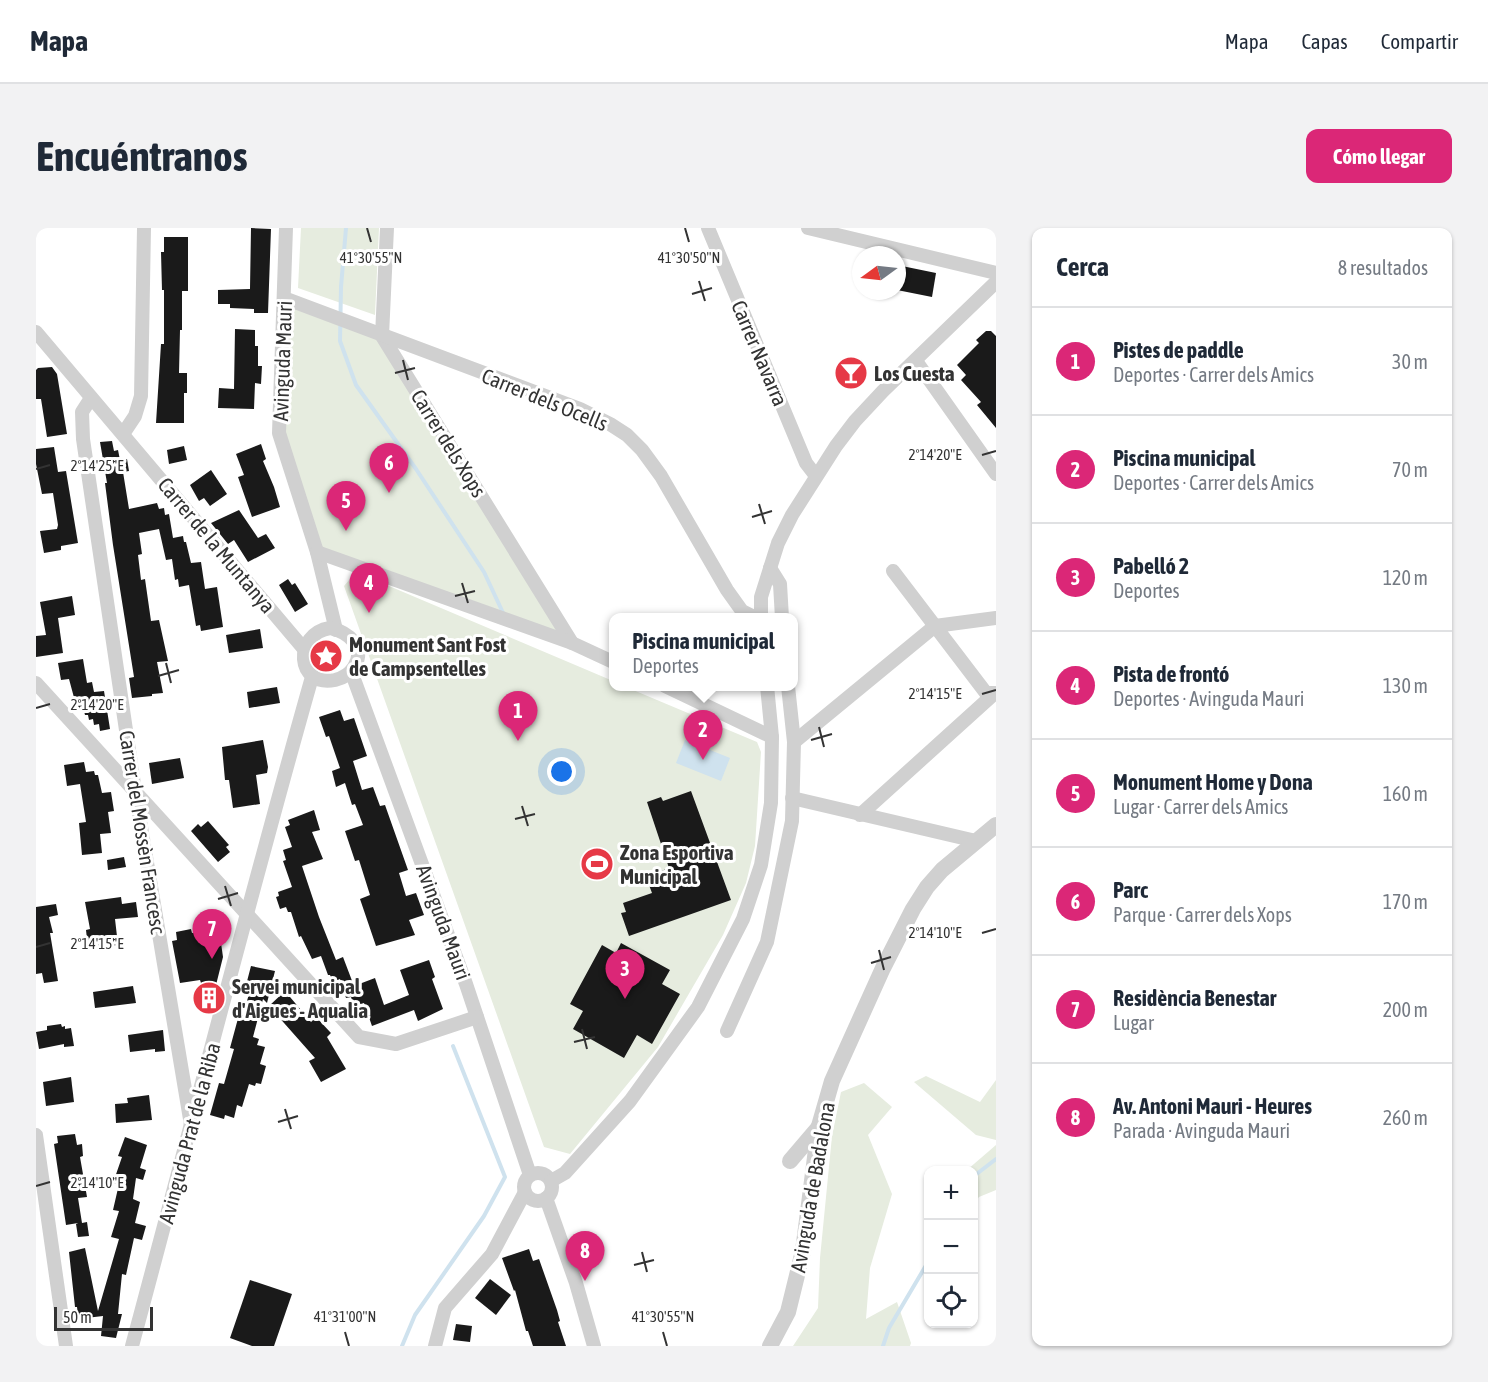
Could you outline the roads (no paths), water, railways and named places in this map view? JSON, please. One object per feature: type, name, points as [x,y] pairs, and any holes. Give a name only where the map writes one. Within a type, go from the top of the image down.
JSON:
[{"type":"street","points":[[123,434],[135,416],[141,396],[144,228]]},
{"type":"street","name":"Avinguda Mauri","points":[[286,228],[279,434],[317,552],[336,630]]},
{"type":"street","points":[[382,336],[387,228]]},
{"type":"street","name":"Carrer Navarra","points":[[708,228],[806,463],[816,476]]},
{"type":"street","points":[[808,228],[996,273]]},
{"type":"street","points":[[761,613],[761,597],[778,543],[816,476],[855,421],[996,282]]},
{"type":"street","name":"Carrer dels Ocells","points":[[284,298],[580,409],[627,435],[642,450],[661,476],[737,604],[746,613]]},
{"type":"street","name":"Carrer de la Muntanya","points":[[36,332],[304,649]]},
{"type":"street","name":"Carrer dels Xops","points":[[382,336],[572,643]]},
{"type":"street","points":[[916,361],[994,467]]},
{"type":"street","name":"Carrer del Mossèn Francesc","points":[[91,398],[82,412],[81,422],[135,791],[191,1125]]},
{"type":"street","points":[[317,552],[572,643],[609,660]]},
{"type":"street","points":[[770,568],[780,584],[782,613]]},
{"type":"street","points":[[893,571],[986,693],[995,693]]},
{"type":"street","points":[[794,742],[935,626],[996,618]]},
{"type":"street","points":[[322,630],[336,630],[349,635],[356,647],[357,662],[351,671],[339,679],[329,681],[312,677],[305,665],[304,649],[316,633],[322,630]]},
{"type":"street","name":"Avinguda Mauri","points":[[351,671],[466,984],[530,1175]]},
{"type":"street","name":"Avinguda Prat de la Riba","points":[[132,1346],[246,914],[312,677]]},
{"type":"street","points":[[36,683],[359,1037],[396,1044],[477,1017]]},
{"type":"street","points":[[674,691],[772,737]]},
{"type":"street","points":[[551,1181],[565,1173],[630,1101],[698,1007],[743,919],[761,865],[771,803],[772,737],[767,691]]},
{"type":"street","points":[[727,1031],[767,942],[792,821],[794,742],[788,691]]},
{"type":"street","points":[[860,815],[995,693]]},
{"type":"street","points":[[792,798],[976,842]]},
{"type":"street","name":"Avinguda de Badalona","points":[[770,1346],[788,1312],[803,1251],[819,1126],[832,1081],[883,968],[913,909],[927,887],[942,870],[996,825]]},
{"type":"street","points":[[790,1161],[819,1126]]},
{"type":"street","points":[[36,1135],[66,1346]]},
{"type":"street","points":[[435,1346],[445,1308],[492,1254],[525,1192],[525,1183],[530,1175],[542,1173],[551,1181],[551,1190],[546,1198],[534,1200],[525,1192]]},
{"type":"street","points":[[546,1198],[576,1283],[594,1346]]},
{"type":"water","points":[[685,740],[730,758],[721,781],[676,763]]},
{"type":"waterway","points":[[346,228],[341,287],[340,341],[356,385],[416,469],[484,572],[504,615]]},
{"type":"waterway","points":[[402,1346],[415,1315],[484,1216],[505,1177],[453,1046]]},
{"type":"waterway","points":[[978,1173],[996,1159]]},
{"type":"waterway","points":[[883,1346],[889,1328],[924,1269]]},
{"type":"place","name":"Los Cuesta","points":[[851,373]]},
{"type":"place","name":"Parc","points":[[389,493]]},
{"type":"place","name":"Monument Home y Dona","points":[[346,531]]},
{"type":"place","name":"Pista de frontó","points":[[369,613]]},
{"type":"place","name":"Monument Sant Fost de Campsentelles","points":[[326,656]]},
{"type":"place","name":"Pistes de paddle","points":[[518,741]]},
{"type":"place","name":"Piscina municipal","points":[[703,760]]},
{"type":"place","name":"Zona Esportiva Municipal","points":[[597,864]]},
{"type":"place","name":"Residència Benestar","points":[[212,959]]},
{"type":"place","name":"Servei municipal d'Aigues - Aqualia","points":[[209,998]]},
{"type":"place","name":"Pabelló 2","points":[[625,999]]},
{"type":"place","name":"Av. Antoni Mauri - Heures","points":[[585,1281]]}]
